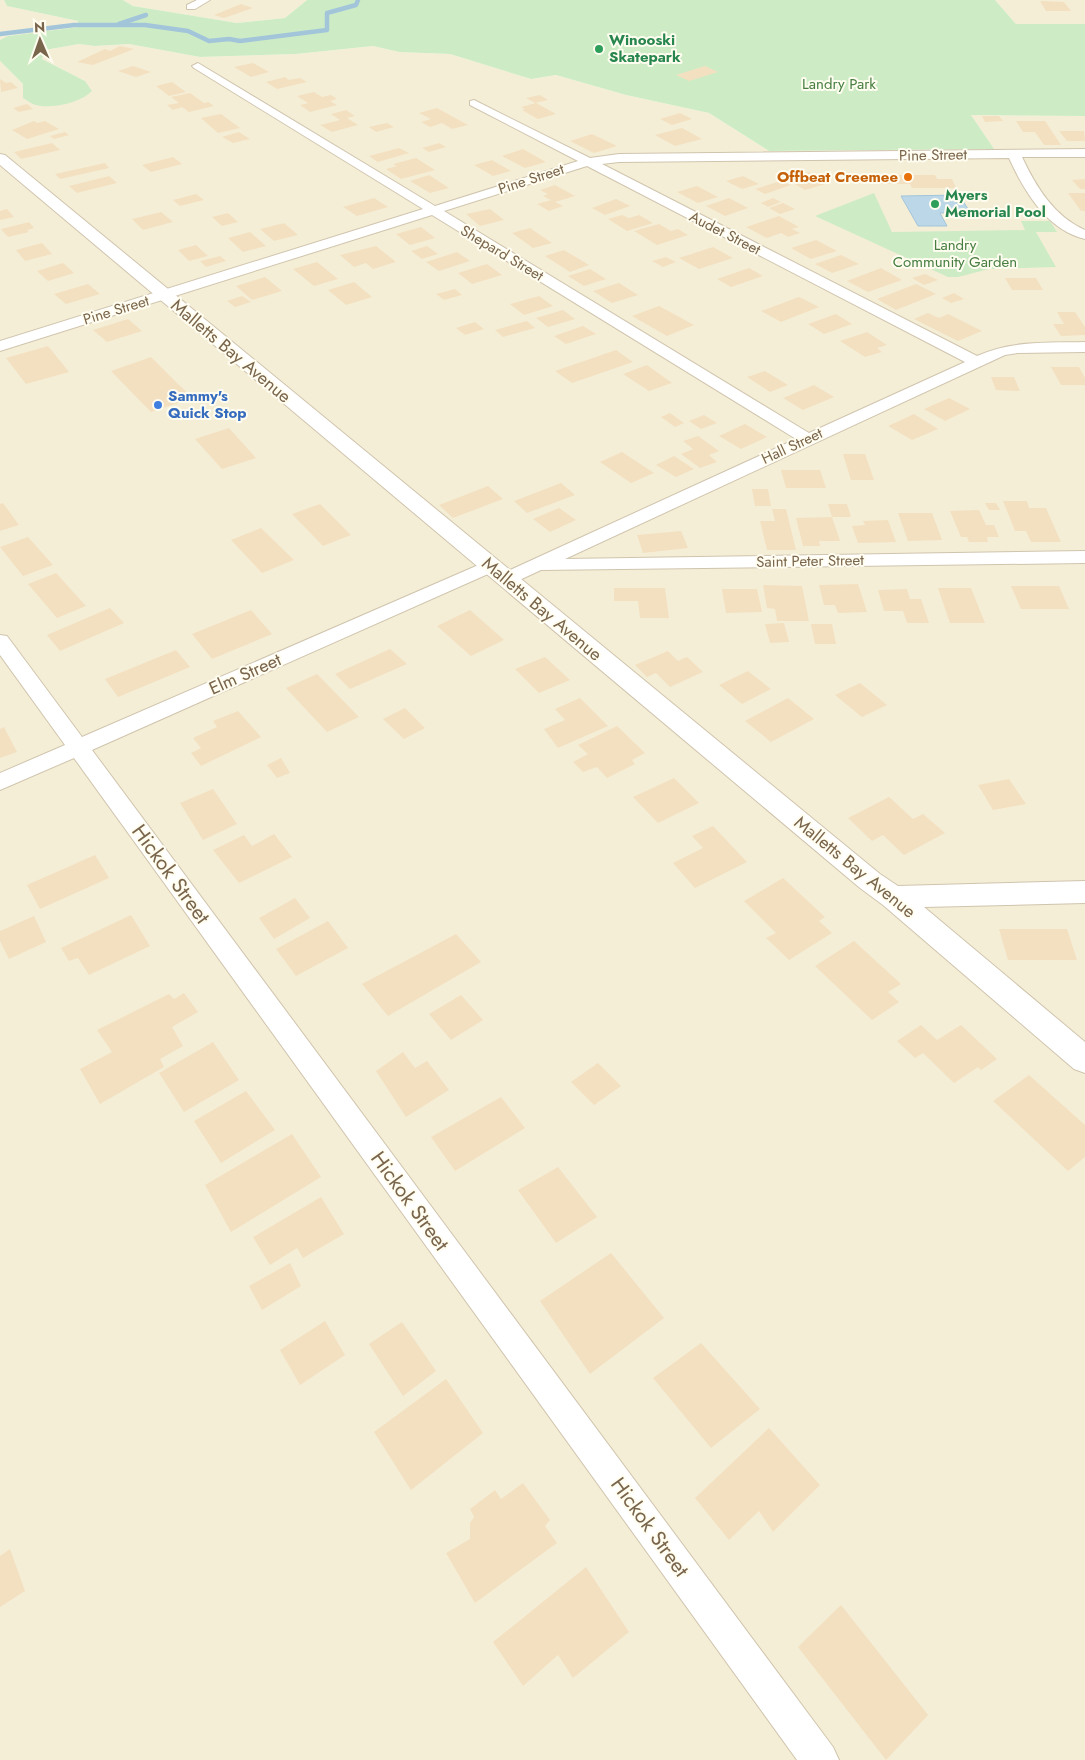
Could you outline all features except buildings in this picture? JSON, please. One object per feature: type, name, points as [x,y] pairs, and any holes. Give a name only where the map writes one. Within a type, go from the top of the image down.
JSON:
[{"type":"street","points":[[191,7],[205,0]]},
{"type":"street","name":"Shepard Street","points":[[198,66],[807,439]]},
{"type":"street","name":"Audet Street","points":[[474,103],[977,362]]},
{"type":"street","name":"Pine Street","points":[[0,346],[588,162],[619,158],[1085,153]]},
{"type":"street","points":[[1014,154],[1026,180],[1047,208],[1066,226],[1085,235]]},
{"type":"street","name":"Malletts Bay Avenue","points":[[0,158],[163,295],[893,897],[1085,1060]]},
{"type":"street","name":"Hall Street","points":[[498,572],[536,566],[807,439],[1009,349],[1085,347]]},
{"type":"street","name":"Saint Peter Street","points":[[536,566],[1085,557]]},
{"type":"street","name":"Elm Street","points":[[0,782],[498,572]]},
{"type":"street","name":"Hickok Street","points":[[0,641],[820,1760]]},
{"type":"street","points":[[893,897],[1085,892]]},
{"type":"shaded area","points":[[0,0],[4,0],[7,6],[78,21],[79,27],[8,36],[0,40]]},
{"type":"shaded area","points":[[123,0],[307,0],[285,18],[237,23],[133,6]]},
{"type":"shaded area","points":[[995,0],[1085,0],[1085,24],[1016,24]]},
{"type":"shaded area","points":[[79,44],[95,46],[129,44],[200,57],[296,54],[373,46],[399,52],[450,54],[531,79],[556,75],[626,95],[709,113],[769,151],[993,149],[971,115],[1085,116],[1085,1760],[0,1760],[0,61],[23,84],[85,81],[42,59],[45,50]]},
{"type":"green space","name":"Landry Park","points":[[4,0],[123,0],[133,6],[237,23],[285,18],[307,0],[995,0],[1016,24],[1085,24],[1085,116],[971,115],[994,149],[769,151],[709,113],[626,95],[556,75],[531,79],[450,54],[399,52],[373,46],[296,54],[200,57],[129,44],[95,46],[79,44],[45,50],[42,59],[85,81],[92,91],[73,102],[43,106],[23,98],[23,84],[0,61],[0,40],[8,36],[78,27],[78,21],[7,6]]},
{"type":"green space","name":"Landry Community Garden","points":[[874,193],[892,232],[1025,230],[1021,221],[1050,221],[1057,232],[1036,232],[1056,267],[989,269],[958,277],[948,277],[815,216]]},
{"type":"water","name":"Myers Memorial Pool","points":[[959,195],[970,212],[940,213],[947,226],[918,226],[901,196]]},
{"type":"waterway","points":[[0,34],[74,25],[145,25],[188,31],[209,41],[229,39],[240,41],[327,30],[327,13],[356,5],[358,0]]},
{"type":"waterway","points":[[119,24],[146,15]]},
{"type":"place","name":"Winooski Skatepark","points":[[599,49]]},
{"type":"place","name":"Offbeat Creemee","points":[[908,177]]},
{"type":"place","name":"Myers Memorial Pool","points":[[935,204]]},
{"type":"place","name":"Sammy's Quick Stop","points":[[158,405]]}]
